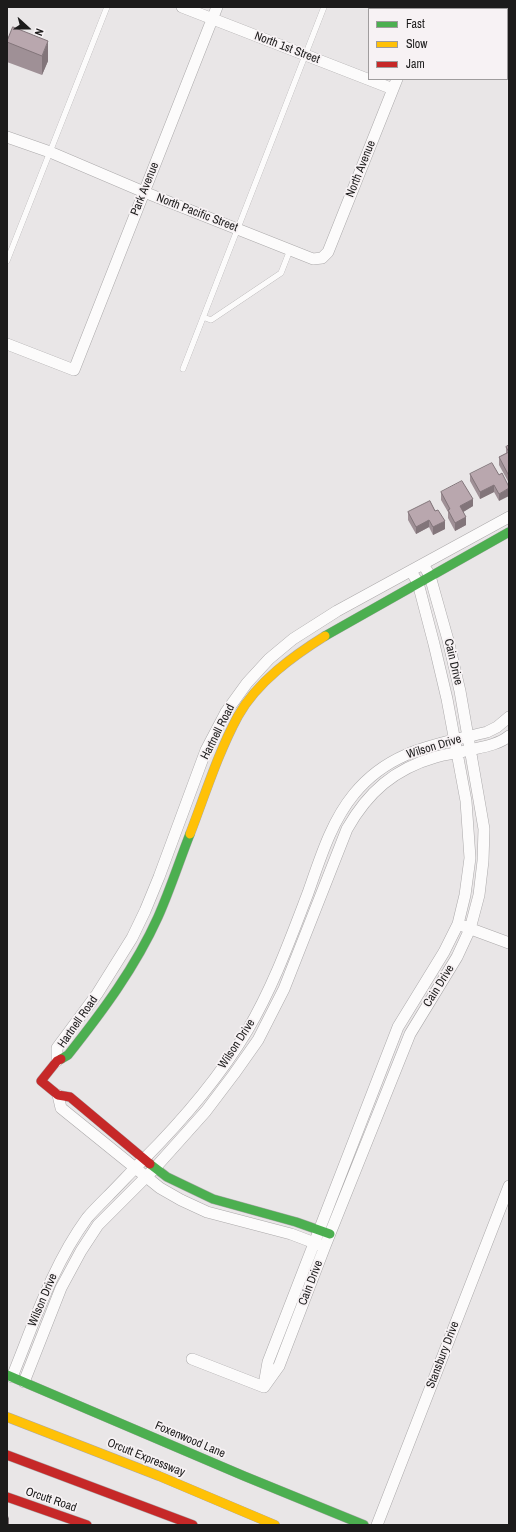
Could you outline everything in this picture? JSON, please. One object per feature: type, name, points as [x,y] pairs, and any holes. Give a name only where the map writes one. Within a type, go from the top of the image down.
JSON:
[{"type":"main road","name":"Hartnell Road","points":[[330,1234],[296,1222],[213,1199],[167,1177],[70,1097],[58,1094],[41,1081],[57,1061],[68,1055],[108,1004],[142,947],[158,917],[220,755],[239,715],[257,691],[279,668],[302,650],[509,532]]},
{"type":"main road","name":"Foxenwood Lane","points":[[10,1376],[244,1476],[364,1525]]},
{"type":"main road","name":"Orcutt Expressway","points":[[10,1413],[91,1450],[159,1476],[275,1525]]},
{"type":"main road","points":[[7,1455],[193,1525]]},
{"type":"main road","points":[[7,1460],[78,1482]]},
{"type":"main road","name":"Orcutt Road","points":[[7,1497],[87,1525]]},
{"type":"street","name":"North 1st Street","points":[[182,7],[306,55],[368,75]]},
{"type":"street","name":"Park Avenue","points":[[7,344],[74,370],[217,7]]},
{"type":"street","name":"North 1st Street","points":[[383,80],[395,84]]},
{"type":"street","name":"North Avenue","points":[[322,258],[328,252],[395,84]]},
{"type":"street","name":"North Pacific Street","points":[[7,137],[50,152],[144,192],[290,250],[313,258],[322,258]]},
{"type":"street","name":"Hartnell Road","points":[[57,1061],[57,1048],[115,968],[145,911],[206,750],[226,712],[247,683],[269,659],[293,639],[337,610],[509,517]]},
{"type":"street","name":"Cain Drive","points":[[264,1386],[279,1366],[325,1246],[410,1034],[457,958],[470,928],[479,895],[483,861],[484,829],[468,736],[448,640],[430,576],[423,564]]},
{"type":"street","name":"Cain Drive","points":[[264,1386],[268,1362],[313,1242],[398,1027],[444,952],[458,924],[465,894],[470,858],[466,801],[455,740],[434,644],[418,583],[411,570]]},
{"type":"street","name":"Wilson Drive","points":[[10,1376],[51,1279],[69,1245],[88,1217],[195,1103],[224,1066],[247,1032],[272,984],[297,923],[325,847],[337,820],[354,795],[371,776],[392,761],[414,750],[455,740],[497,727],[509,718]]},
{"type":"street","name":"Wilson Drive","points":[[24,1382],[61,1288],[81,1250],[98,1225],[155,1168],[206,1111],[258,1040],[284,990],[310,927],[347,829],[359,809],[394,775],[412,766],[436,757],[488,746],[509,736]]},
{"type":"street","points":[[206,750],[220,755]]},
{"type":"street","points":[[159,877],[172,882]]},
{"type":"street","points":[[297,923],[310,927]]},
{"type":"street","points":[[458,924],[509,943]]},
{"type":"street","name":"Hartnell Road","points":[[58,1094],[61,1108],[160,1188],[180,1200],[207,1212],[291,1234],[325,1246]]},
{"type":"street","points":[[369,1100],[381,1105]]},
{"type":"street","name":"Stansbury Drive","points":[[377,1525],[509,1187]]},
{"type":"street","points":[[192,1359],[264,1386]]},
{"type":"lane","points":[[7,261],[107,7]]},
{"type":"lane","points":[[183,369],[324,7]]},
{"type":"lane","points":[[203,317],[211,320],[282,273],[290,250]]},
{"type":"building","points":[[13,27],[48,41],[42,56],[7,42]]},
{"type":"building","points":[[509,445],[509,452],[506,447]]},
{"type":"building","points":[[509,452],[509,476],[499,457]]},
{"type":"building","points":[[492,463],[499,475],[502,473],[509,487],[499,494],[494,485],[480,492],[470,474]]},
{"type":"building","points":[[462,481],[473,499],[460,506],[466,517],[455,523],[448,510],[450,509],[441,492]]},
{"type":"building","points":[[430,501],[435,511],[438,510],[445,521],[433,527],[429,520],[416,527],[408,512]]},
{"type":"traffic: fast","points":[[325,636],[509,532]]},
{"type":"traffic: fast","points":[[61,1059],[68,1055],[93,1022],[117,989],[139,954],[158,917],[190,834]]},
{"type":"traffic: fast","points":[[150,1164],[167,1177],[213,1199],[296,1222],[330,1234]]},
{"type":"traffic: fast","points":[[7,1375],[244,1476],[364,1525]]},
{"type":"traffic: slow","points":[[190,834],[224,745],[238,716],[246,704],[265,681],[288,661],[325,636]]},
{"type":"traffic: slow","points":[[7,1417],[159,1476],[275,1525]]},
{"type":"traffic: jam","points":[[61,1059],[57,1061],[41,1081],[58,1095],[70,1097],[150,1164]]},
{"type":"traffic: jam","points":[[7,1455],[193,1525]]},
{"type":"traffic: jam","points":[[7,1497],[87,1525]]}]
